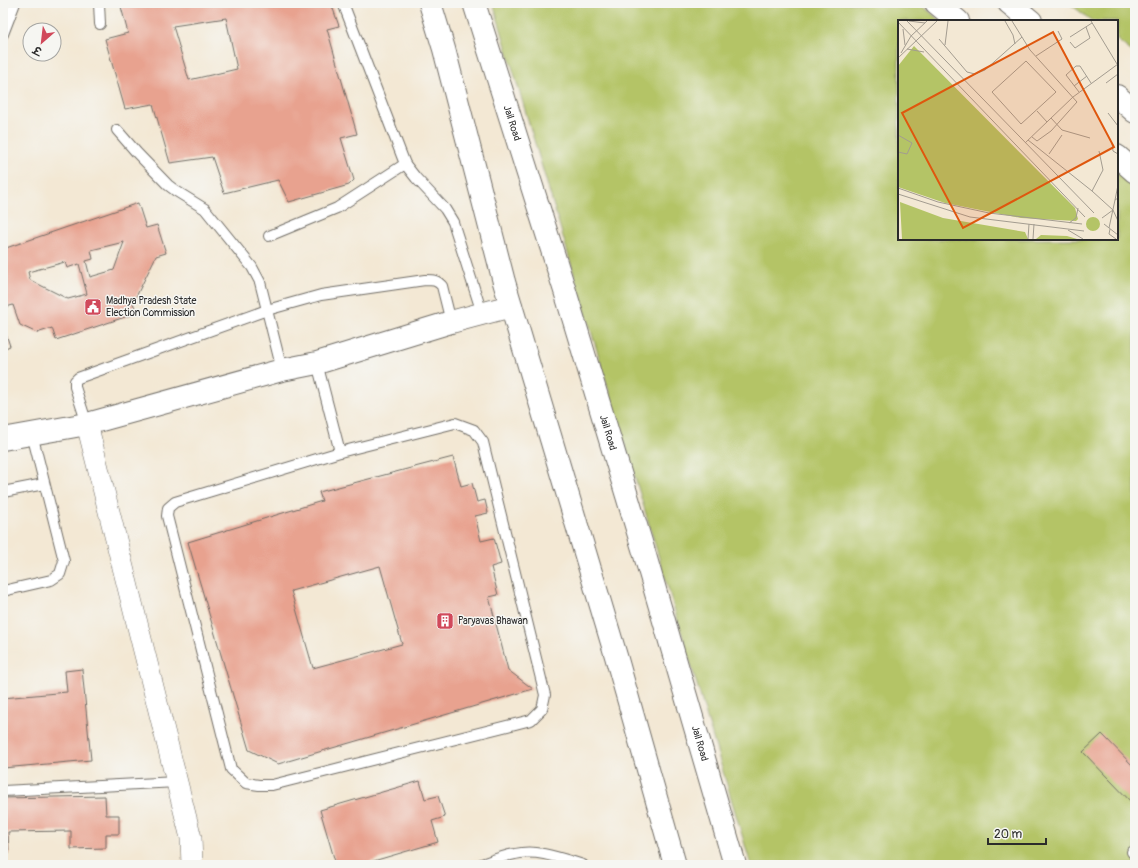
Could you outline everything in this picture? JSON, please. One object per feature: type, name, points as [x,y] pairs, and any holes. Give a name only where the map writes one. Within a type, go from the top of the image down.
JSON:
[{"type":"main road","points":[[430,3],[444,49],[504,282],[613,649],[675,865]]},
{"type":"main road","name":"Jail Road","points":[[474,3],[563,283],[642,544],[734,865]]},
{"type":"main road","points":[[936,3],[957,20]]},
{"type":"main road","points":[[1009,3],[1030,20]]},
{"type":"main road","points":[[1118,97],[1135,112]]},
{"type":"main road","points":[[1118,157],[1135,172]]},
{"type":"main road","points":[[3,439],[87,424],[282,370],[317,363],[451,322],[511,306]]},
{"type":"street","points":[[87,424],[191,838],[192,865]]},
{"type":"lane","points":[[3,34],[14,3]]},
{"type":"lane","points":[[98,3],[100,24]]},
{"type":"lane","points":[[343,3],[405,164],[445,209],[453,222],[482,313]]},
{"type":"lane","points":[[117,130],[168,185],[205,209],[252,267],[260,282],[282,370]]},
{"type":"lane","points":[[269,236],[337,208],[405,164]]},
{"type":"lane","points":[[87,424],[75,387],[75,381],[78,378],[267,310],[321,295],[433,280],[442,286],[451,322]]},
{"type":"lane","points":[[317,363],[340,452]]},
{"type":"lane","points":[[456,423],[474,430],[483,442],[544,688],[545,695],[542,709],[531,720],[280,783],[272,785],[246,783],[231,769],[167,516],[168,508],[175,502],[340,452],[456,423]]},
{"type":"lane","points":[[3,591],[51,580],[60,574],[64,562],[32,434]]},
{"type":"lane","points":[[3,492],[44,484]]},
{"type":"lane","points":[[3,791],[177,782]]},
{"type":"lane","points":[[479,865],[515,854],[532,852],[545,854],[582,865]]},
{"type":"green space","points":[[493,3],[919,3],[940,20],[898,20],[898,240],[1118,240],[1118,164],[1135,178],[1135,865],[751,865]]},
{"type":"green space","points":[[1069,3],[1135,3],[1135,54],[1118,41],[1118,20],[1091,20]]},
{"type":"building","points":[[120,3],[331,3],[339,26],[327,29],[357,134],[341,138],[354,180],[349,185],[289,202],[278,180],[224,193],[212,157],[170,163],[153,104],[125,109],[105,39],[128,33]],"holes":[[[226,18],[237,69],[189,80],[173,26]]]},
{"type":"building","points":[[138,203],[146,228],[157,225],[166,253],[156,256],[133,303],[137,313],[56,340],[52,328],[37,333],[20,325],[13,305],[3,308],[3,249]],"holes":[[[124,242],[114,270],[90,277],[86,261],[93,259],[91,250]],[[65,262],[67,268],[79,264],[87,294],[68,299],[30,280],[28,272]]]},
{"type":"building","points":[[3,325],[10,346],[3,349]]},
{"type":"building","name":"Paryavas Bhawan","points":[[453,457],[461,486],[472,483],[477,502],[485,500],[488,513],[475,516],[481,541],[494,538],[501,564],[491,567],[498,595],[489,597],[508,670],[533,689],[278,764],[249,750],[188,542],[322,501],[319,492]],"holes":[[[380,566],[402,644],[313,668],[291,591]]]},
{"type":"building","points":[[82,669],[91,760],[3,768],[3,722],[5,722],[3,698],[67,692],[65,671]]},
{"type":"building","points":[[1102,734],[1135,768],[1135,806],[1083,752]]},
{"type":"building","points":[[420,781],[425,799],[438,796],[445,817],[432,821],[438,842],[360,865],[336,865],[320,810]]},
{"type":"building","points":[[105,796],[106,815],[119,815],[119,834],[106,834],[106,848],[71,849],[71,831],[8,832],[9,854],[3,854],[3,798]]},
{"type":"place","name":"Madhya Pradesh State Election Commission","points":[[93,307]]},
{"type":"place","name":"Paryavas Bhawan","points":[[445,621]]}]
